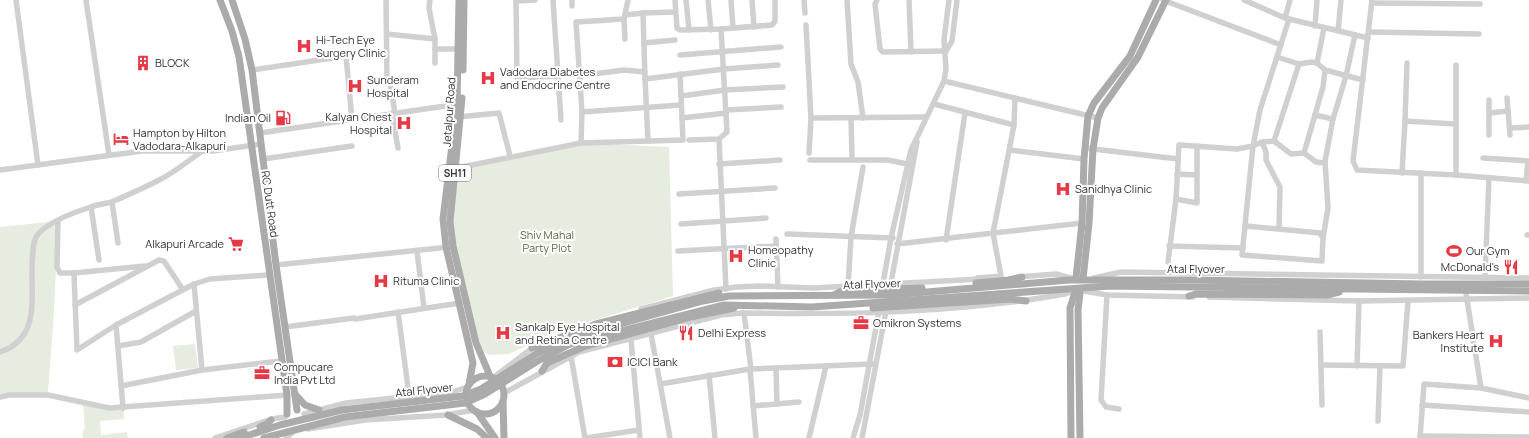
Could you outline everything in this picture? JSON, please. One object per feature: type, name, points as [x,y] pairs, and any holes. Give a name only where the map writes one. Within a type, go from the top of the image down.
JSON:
[{"type":"main road","name":"RC Dutt Road","points":[[220,0],[232,31],[239,57],[286,395],[284,420]]},
{"type":"main road","name":"RC Dutt Road","points":[[232,0],[245,39],[252,70],[276,265],[295,394],[300,412]]},
{"type":"main road","name":"Jetalpur Road","points":[[459,0],[459,104]]},
{"type":"main road","name":"Jetalpur Road","points":[[464,0],[458,116],[452,169],[443,211],[460,303],[472,343]]},
{"type":"main road","points":[[1071,438],[1070,308],[1078,292],[1086,286],[1079,279],[1084,159],[1088,116],[1094,103],[1133,50],[1156,0]]},
{"type":"main road","points":[[1080,438],[1078,292],[1071,284],[1079,279],[1089,223],[1093,149],[1098,118],[1102,108],[1138,57],[1165,0]]},
{"type":"main road","name":"Jetalpur Road","points":[[450,247],[472,343]]},
{"type":"main road","points":[[832,296],[842,291],[929,288],[1005,280],[1022,276]]},
{"type":"main road","name":"Atal Flyover","points":[[240,438],[284,420],[342,410],[463,396],[481,389],[536,354],[570,338],[703,301],[739,296],[891,295],[1069,280],[1529,284]]},
{"type":"main road","name":"Atal Flyover","points":[[264,438],[345,417],[465,403],[485,394],[536,362],[570,344],[707,308],[742,304],[812,307],[835,306],[1110,286],[1529,291]]},
{"type":"main road","points":[[1192,295],[1328,295],[1346,290]]},
{"type":"main road","points":[[532,348],[596,324],[707,295],[726,292],[739,296]]},
{"type":"main road","points":[[835,306],[842,309],[879,308],[1010,299],[1026,301]]},
{"type":"main road","points":[[542,371],[547,363],[583,347],[691,317],[734,308],[742,304]]},
{"type":"main road","name":"SH11","points":[[472,343],[492,376],[502,387],[504,396]]},
{"type":"main road","name":"SH11","points":[[472,343],[473,363],[466,396],[468,402],[495,438]]},
{"type":"main road","points":[[469,386],[478,377],[492,376]]},
{"type":"main road","points":[[295,394],[305,405],[319,410]]},
{"type":"main road","points":[[475,411],[482,414],[493,412],[502,404],[504,396]]},
{"type":"main road","points":[[504,396],[504,438]]},
{"type":"main road","points":[[300,412],[306,424],[303,430],[292,433],[285,426],[284,420],[300,412]]},
{"type":"main road","points":[[448,415],[477,429],[487,438]]},
{"type":"main road","points":[[227,438],[263,426],[271,420]]},
{"type":"street","points":[[16,0],[38,165]]},
{"type":"street","points":[[86,0],[109,155]]},
{"type":"street","points":[[386,0],[387,79],[390,83],[398,148]]},
{"type":"street","points":[[430,0],[429,8],[435,39],[435,63]]},
{"type":"street","points":[[535,0],[516,1],[517,78],[558,76]]},
{"type":"street","points":[[553,0],[561,120]]},
{"type":"street","points":[[625,39],[625,17],[628,0]]},
{"type":"street","points":[[674,0],[678,29],[689,30],[721,30],[754,27],[774,23],[775,0]]},
{"type":"street","points":[[686,0],[689,30]]},
{"type":"street","points":[[708,0],[711,30]]},
{"type":"street","points":[[731,0],[733,28]]},
{"type":"street","points":[[752,0],[754,27]]},
{"type":"street","points":[[804,0],[805,12]]},
{"type":"street","points":[[847,0],[851,38],[851,64],[858,82],[862,118]]},
{"type":"street","points":[[877,0],[875,4],[880,50],[886,52],[946,51]]},
{"type":"street","points":[[909,0],[911,52]]},
{"type":"street","points":[[854,438],[886,313],[898,241],[919,135],[926,117],[934,104],[944,81],[946,51],[944,40],[949,0]]},
{"type":"street","points":[[946,51],[952,41],[957,0]]},
{"type":"street","points":[[1165,0],[1281,45]]},
{"type":"street","points":[[1244,0],[1287,18],[1355,35],[1479,34]]},
{"type":"street","points":[[1290,0],[1281,45],[1260,110],[1253,146],[1242,255],[1322,262],[1323,238],[1328,208],[1325,162],[1333,119],[1346,76],[1355,35]]},
{"type":"street","points":[[1315,26],[1317,0]]},
{"type":"street","points":[[1338,31],[1341,0]]},
{"type":"street","points":[[1480,4],[1372,1],[1353,161],[1357,170],[1456,175],[1527,181],[1528,161],[1483,158]]},
{"type":"street","points":[[581,143],[582,112],[576,22],[625,17],[643,13],[676,12]]},
{"type":"street","points":[[643,13],[648,141]]},
{"type":"street","points":[[806,25],[811,118],[809,153]]},
{"type":"street","points":[[1317,63],[1324,28]]},
{"type":"street","points":[[689,140],[719,139],[727,132],[721,30]]},
{"type":"street","points":[[386,34],[435,39]]},
{"type":"street","points":[[644,43],[675,40]]},
{"type":"street","points":[[680,55],[781,47]]},
{"type":"street","points":[[435,49],[458,49]]},
{"type":"street","points":[[252,70],[346,56],[352,120]]},
{"type":"street","points":[[1277,57],[1299,64],[1312,62],[1317,63],[1325,70],[1363,80]]},
{"type":"street","points":[[1402,173],[1407,63]]},
{"type":"street","points":[[1274,141],[1299,64]]},
{"type":"street","points":[[645,79],[724,69],[778,65]]},
{"type":"street","points":[[1456,65],[1456,175]]},
{"type":"street","points":[[579,76],[624,70],[645,72]]},
{"type":"street","points":[[1304,153],[1316,116],[1323,87],[1325,70]]},
{"type":"street","points":[[452,169],[510,156],[581,143],[683,140],[680,74]]},
{"type":"street","points":[[944,81],[1098,118]]},
{"type":"street","points":[[681,96],[725,90],[783,87]]},
{"type":"street","points":[[1507,98],[1510,135]]},
{"type":"street","points":[[492,376],[549,338],[588,324],[702,293],[759,286],[848,287],[1001,276],[993,233],[1010,150],[1016,99]]},
{"type":"street","points":[[1489,100],[1489,135]]},
{"type":"street","points":[[260,133],[459,104]]},
{"type":"street","points":[[934,104],[1014,125]]},
{"type":"street","points":[[582,112],[647,109],[681,105]]},
{"type":"street","points":[[682,118],[726,111],[781,107]]},
{"type":"street","points":[[1489,113],[1508,111]]},
{"type":"street","points":[[946,240],[965,112]]},
{"type":"street","points":[[458,116],[499,114],[510,156]]},
{"type":"street","points":[[1316,116],[1333,119]]},
{"type":"street","points":[[811,118],[926,117]]},
{"type":"street","points":[[851,118],[852,156]]},
{"type":"street","points":[[1405,121],[1455,124]]},
{"type":"street","points":[[1510,128],[1529,127]]},
{"type":"street","points":[[862,438],[867,421],[878,314],[890,238],[911,148],[919,135]]},
{"type":"street","points":[[719,139],[720,193],[726,289]]},
{"type":"street","points":[[1168,262],[1176,199],[1179,145],[1236,148],[1274,141],[1291,154],[1304,153],[1316,162],[1325,162]]},
{"type":"street","points":[[1262,142],[1266,152],[1266,160],[1280,187],[1279,228]]},
{"type":"street","points":[[0,170],[109,155],[160,150],[201,152],[261,144]]},
{"type":"street","points":[[263,159],[352,146]]},
{"type":"street","points":[[1176,199],[1198,203],[1196,175],[1198,146]]},
{"type":"street","points":[[1085,148],[1178,159]]},
{"type":"street","points":[[1010,150],[1084,159]]},
{"type":"street","points":[[0,352],[13,348],[22,339],[29,325],[33,301],[31,263],[34,243],[39,233],[58,221],[91,206],[112,202],[162,179],[201,152]]},
{"type":"street","points":[[719,164],[780,160]]},
{"type":"street","points":[[810,160],[887,160],[908,164]]},
{"type":"street","points":[[848,287],[851,237],[863,167]]},
{"type":"street","points":[[1421,173],[1421,277]]},
{"type":"street","points":[[1177,174],[1196,175]]},
{"type":"street","points":[[1485,278],[1489,178]]},
{"type":"street","points":[[679,194],[720,193],[775,188]]},
{"type":"street","points":[[112,202],[118,243]]},
{"type":"street","points":[[91,206],[99,260]]},
{"type":"street","points":[[681,224],[766,218]]},
{"type":"street","points":[[58,221],[58,270],[62,273],[145,266]]},
{"type":"street","points":[[787,234],[890,238],[898,241],[946,240],[1082,223]]},
{"type":"street","points":[[1246,226],[1320,233],[1323,238]]},
{"type":"street","points":[[776,239],[778,287]]},
{"type":"street","points":[[678,251],[724,250],[776,246]]},
{"type":"street","points":[[1169,246],[1243,248]]},
{"type":"street","points":[[276,265],[450,247]]},
{"type":"street","points":[[417,251],[424,308]]},
{"type":"street","points":[[75,305],[157,260],[164,261],[183,290]]},
{"type":"street","points":[[891,284],[1056,274],[1079,279],[1120,272],[1529,278]]},
{"type":"street","points":[[74,273],[77,350],[116,325],[194,284],[210,279],[268,274]]},
{"type":"street","points":[[1465,277],[1466,300],[1481,388]]},
{"type":"street","points":[[194,284],[202,370]]},
{"type":"street","points":[[504,396],[542,371],[579,352],[631,340],[720,315],[744,313],[878,314],[1026,301],[1078,292],[1106,295],[1192,295],[1359,301],[1529,298]]},
{"type":"street","points":[[1106,295],[1101,400],[1106,406],[1120,409]]},
{"type":"street","points":[[1357,366],[1359,301]]},
{"type":"street","points":[[1321,366],[1403,366],[1408,301]]},
{"type":"street","points":[[285,327],[460,303]]},
{"type":"street","points":[[118,346],[141,342],[196,311]]},
{"type":"street","points":[[398,312],[409,395]]},
{"type":"street","points":[[744,313],[756,438]]},
{"type":"street","points":[[116,325],[123,408]]},
{"type":"street","points":[[1320,332],[1322,405]]},
{"type":"street","points":[[651,334],[670,438]]},
{"type":"street","points":[[631,340],[640,438]]},
{"type":"street","points":[[571,356],[586,438],[639,430]]},
{"type":"street","points":[[121,386],[202,370],[281,361]]},
{"type":"street","points":[[660,384],[750,369],[873,364]]},
{"type":"street","points":[[809,438],[826,366]]},
{"type":"street","points":[[1378,421],[1380,366]]},
{"type":"street","points":[[776,368],[778,404]]},
{"type":"street","points":[[708,375],[715,438]]},
{"type":"street","points":[[1529,398],[1481,388],[1424,384],[1420,437],[1529,437]]},
{"type":"street","points":[[300,412],[319,410],[346,402],[452,392],[469,386]]},
{"type":"street","points":[[0,397],[48,395],[109,408],[123,408],[286,395]]},
{"type":"street","points":[[753,406],[799,402]]},
{"type":"street","points":[[1422,405],[1529,412]]},
{"type":"street","points":[[303,430],[365,420],[448,415],[475,411]]},
{"type":"street","points":[[215,438],[271,420],[284,420]]},
{"type":"street","points":[[286,438],[292,433]]},
{"type":"green space","name":"Shiv Mahal Party Plot","points":[[581,143],[669,147],[673,296],[553,333],[509,354],[489,355],[472,343],[451,242],[447,211],[453,167]]},
{"type":"green space","points":[[58,221],[54,311],[48,393],[0,394],[0,227]]},
{"type":"green space","points":[[195,344],[198,368],[176,370],[173,346]]},
{"type":"green space","points":[[83,405],[109,410],[124,410],[124,419],[100,421],[101,435],[127,432],[128,438],[83,438],[83,430],[85,429]]},
{"type":"place","name":"Hi-Tech Eye Surgery Clinic","points":[[304,46]]},
{"type":"place","name":"BLOCK","points":[[143,63]]},
{"type":"place","name":"Vadodara Diabetes and Endocrine Centre","points":[[488,78]]},
{"type":"place","name":"Sunderam Hospital","points":[[355,86]]},
{"type":"place","name":"Indian Oil","points":[[283,118]]},
{"type":"place","name":"Kalyan Chest Hospital","points":[[404,123]]},
{"type":"place","name":"Hampton by Hilton Vadodara-Alkapuri","points":[[121,139]]},
{"type":"place","name":"Sanidhya Clinic","points":[[1063,189]]},
{"type":"place","name":"Alkapuri Arcade","points":[[236,244]]},
{"type":"place","name":"Our Gym","points":[[1454,251]]},
{"type":"place","name":"Homeopathy Clinic","points":[[736,256]]},
{"type":"place","name":"McDonald's","points":[[1511,267]]},
{"type":"place","name":"Rituma Clinic","points":[[381,281]]},
{"type":"place","name":"Omikron Systems","points":[[861,323]]},
{"type":"place","name":"Sankalp Eye Hospital and Retina Centre","points":[[503,333]]},
{"type":"place","name":"Delhi Express","points":[[686,333]]},
{"type":"place","name":"Bankers Heart Institute","points":[[1496,341]]},
{"type":"place","name":"ICICI Bank","points":[[615,362]]},
{"type":"place","name":"Compucare India Pvt Ltd","points":[[262,373]]}]
